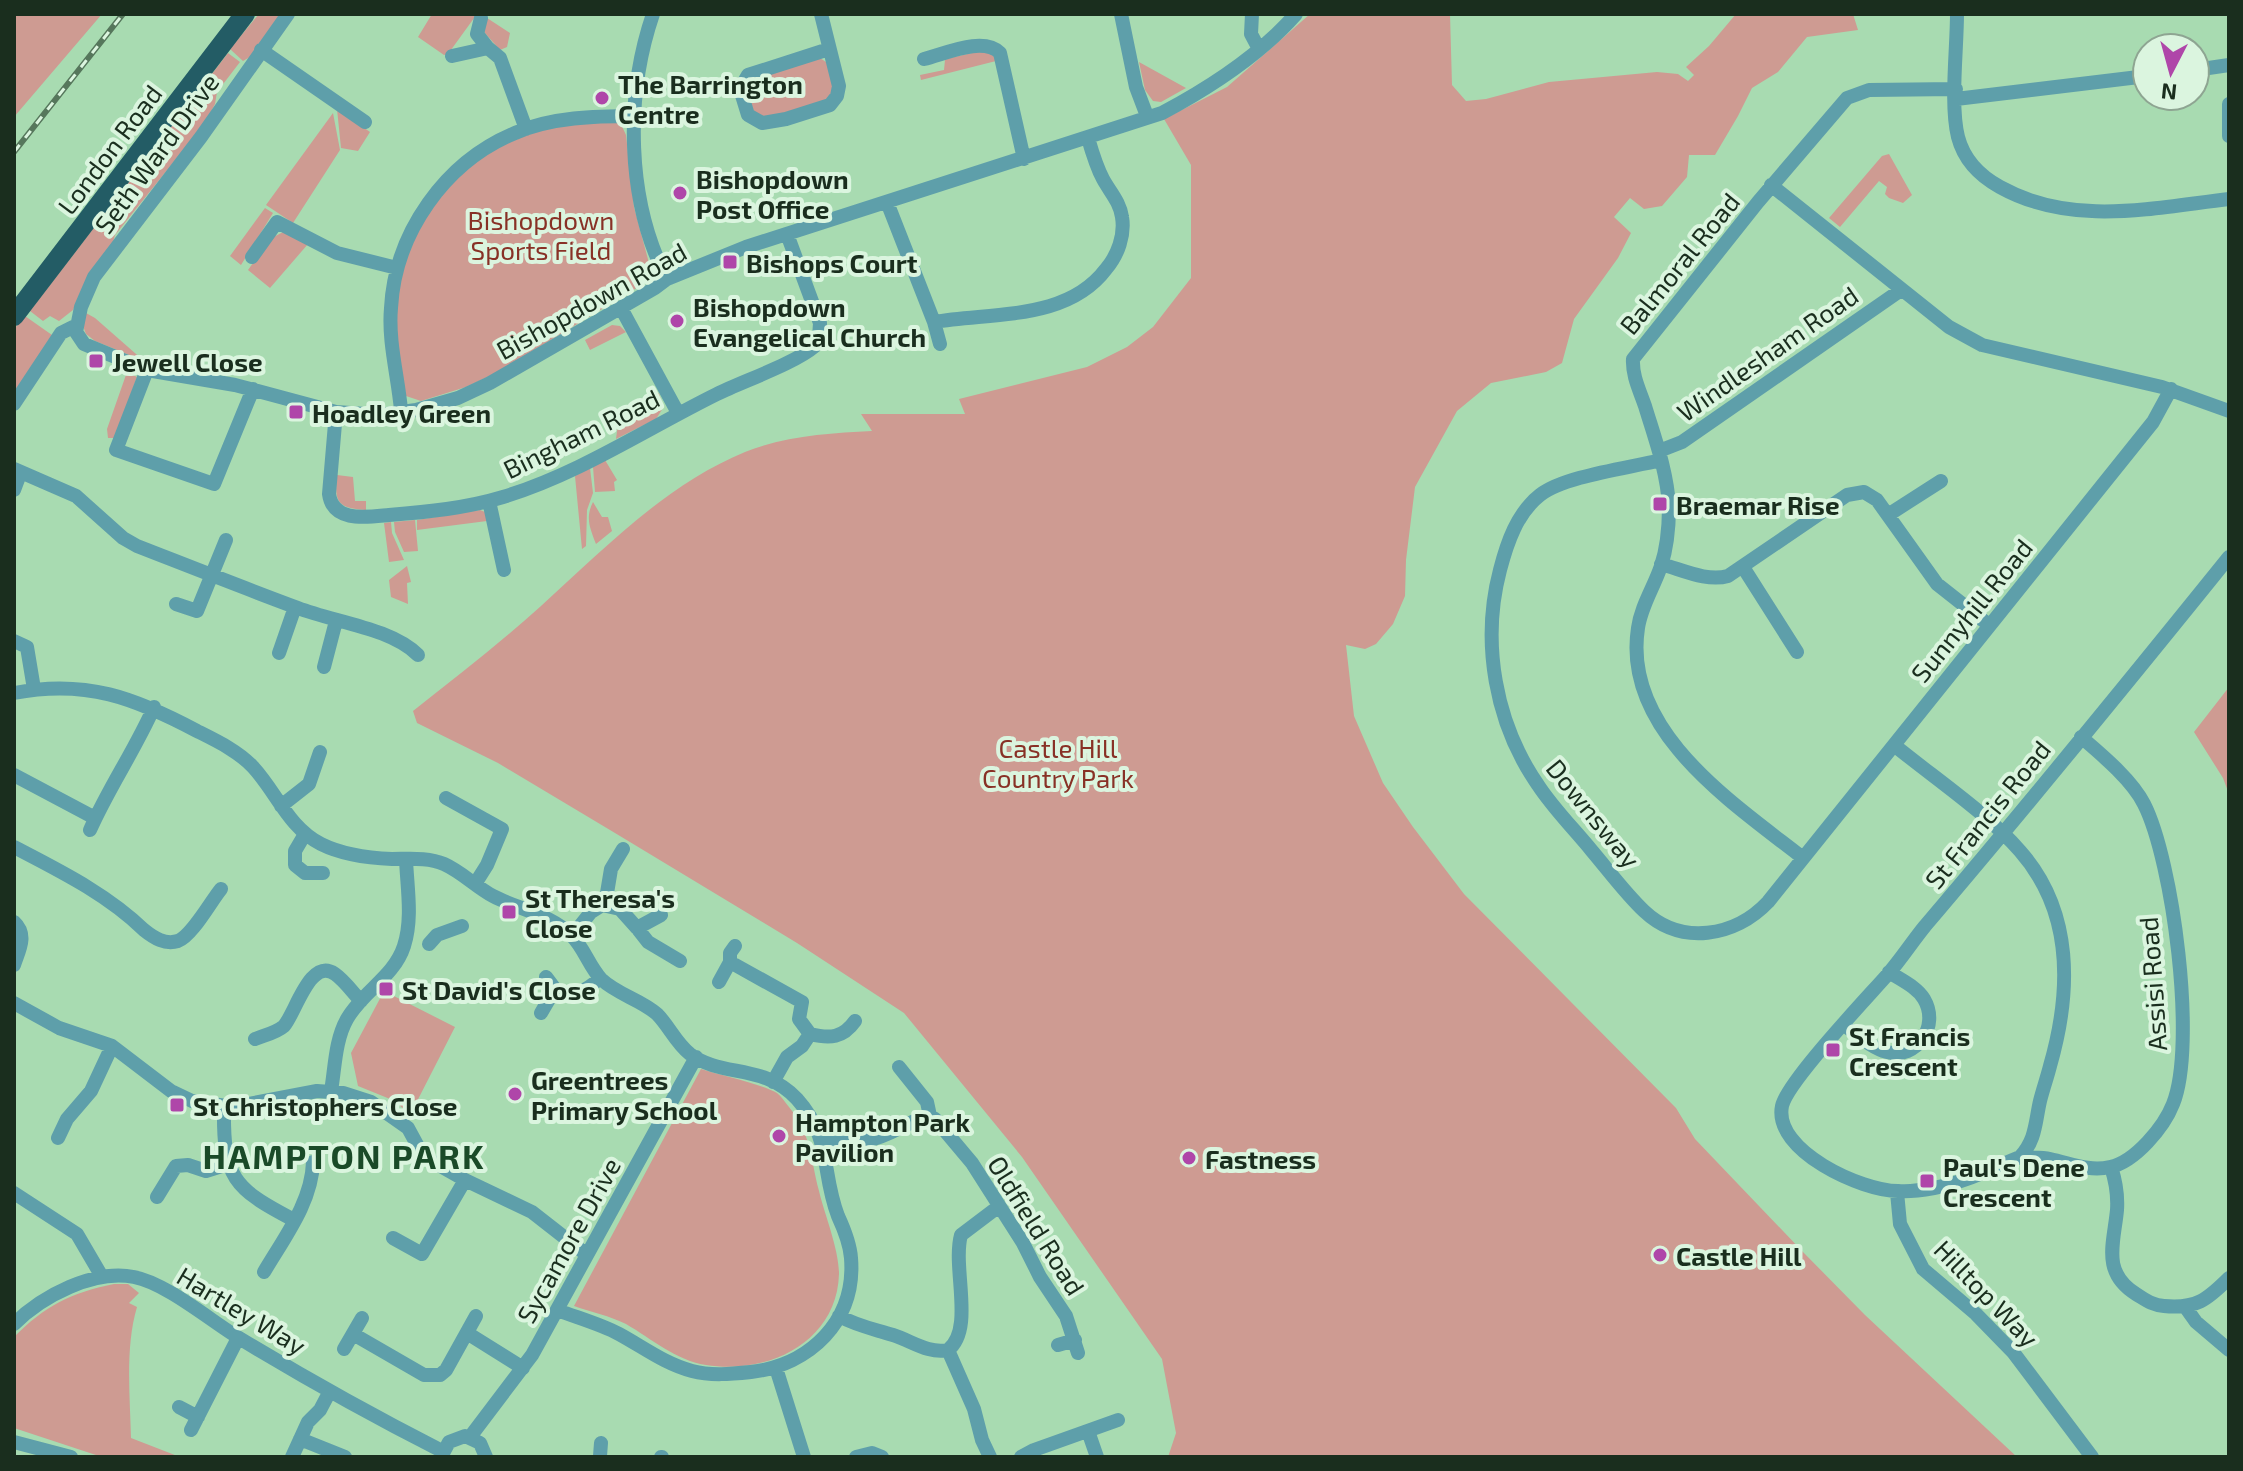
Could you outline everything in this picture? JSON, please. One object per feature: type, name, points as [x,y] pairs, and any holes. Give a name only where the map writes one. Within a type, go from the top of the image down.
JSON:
[{"type":"highway","name":"London Road","points":[[14,316],[245,14]]},
{"type":"street","name":"Seth Ward Drive","points":[[75,326],[94,277],[201,137],[288,14]]},
{"type":"street","points":[[653,14],[638,79],[635,116],[637,173],[654,249],[667,279]]},
{"type":"street","points":[[821,14],[839,86],[837,96],[830,105],[768,123],[757,122],[748,115],[740,89],[748,75],[829,49]]},
{"type":"street","points":[[1121,14],[1136,87],[1147,116]]},
{"type":"street","points":[[1252,14],[1251,34],[1259,49]]},
{"type":"street","name":"Bishopdown Road","points":[[75,326],[84,344],[147,370],[253,389],[336,412],[380,415],[428,408],[475,391],[667,279],[746,247],[1162,113],[1193,96],[1259,49],[1296,14]]},
{"type":"street","points":[[1957,14],[1957,133],[1972,165],[1989,181],[2042,206],[2076,211],[2114,212],[2229,199]]},
{"type":"street","points":[[481,18],[477,34],[500,58],[526,129]]},
{"type":"street","points":[[924,59],[989,45],[1000,53],[1024,159]]},
{"type":"street","points":[[452,56],[488,48]]},
{"type":"street","points":[[261,50],[365,122]]},
{"type":"street","name":"Balmoral Road","points":[[1803,858],[1737,806],[1695,767],[1665,732],[1645,696],[1636,662],[1638,628],[1661,564],[1669,514],[1660,455],[1634,376],[1635,356],[1771,185],[1829,116],[1852,95],[1879,89],[1956,94],[2131,78]]},
{"type":"street","points":[[2229,104],[2229,136]]},
{"type":"street","points":[[401,410],[390,324],[397,268],[417,219],[464,164],[488,147],[526,129],[585,118],[635,116]]},
{"type":"street","points":[[934,322],[1050,307],[1079,294],[1100,277],[1116,255],[1123,222],[1120,207],[1101,175],[1088,138]]},
{"type":"street","points":[[1771,185],[1952,329],[1982,345],[2171,389],[2229,411]]},
{"type":"street","points":[[887,202],[940,344]]},
{"type":"street","points":[[252,257],[277,222],[337,253],[397,268]]},
{"type":"street","name":"Bingham Road","points":[[336,412],[330,499],[337,511],[353,517],[489,501],[536,485],[807,352],[818,342],[820,323],[787,234]]},
{"type":"street","name":"Windlesham Road","points":[[1660,455],[1901,290]]},
{"type":"street","points":[[621,308],[678,413]]},
{"type":"street","points":[[14,404],[61,333],[75,326]]},
{"type":"street","points":[[147,370],[116,450],[214,484],[253,389]]},
{"type":"street","name":"Sunnyhill Road","points":[[1803,858],[2153,422],[2171,389]]},
{"type":"street","name":"Downsway","points":[[1660,455],[1558,485],[1537,497],[1515,528],[1499,573],[1492,621],[1495,675],[1507,724],[1521,756],[1548,799],[1641,908],[1666,926],[1697,934],[1737,926],[1761,910],[1803,858]]},
{"type":"street","points":[[14,490],[17,472],[76,496],[129,542],[295,607],[393,638],[419,654]]},
{"type":"street","points":[[1888,515],[1941,481]]},
{"type":"street","points":[[1661,564],[1718,579],[1743,567],[1856,492],[1872,495],[1937,584],[1989,625]]},
{"type":"street","points":[[489,501],[504,570]]},
{"type":"street","points":[[176,604],[197,611],[226,540]]},
{"type":"street","name":"St Francis Road","points":[[1897,1192],[1848,1177],[1797,1147],[1784,1128],[1784,1102],[1799,1078],[2229,557]]},
{"type":"street","points":[[1743,567],[1797,652]]},
{"type":"street","points":[[279,653],[295,607]]},
{"type":"street","points":[[324,667],[336,621]]},
{"type":"street","points":[[14,641],[27,647],[34,689]]},
{"type":"street","points":[[14,693],[34,689],[68,689],[115,694],[154,707],[242,757],[256,770],[305,834],[324,846],[352,855],[441,863],[496,898],[560,927],[572,936],[600,978],[652,1010],[679,1043],[696,1057],[707,1064],[743,1070],[773,1082],[799,1101],[810,1115],[824,1144],[832,1197],[851,1255],[850,1285],[839,1316],[828,1334],[814,1347],[798,1359],[776,1368],[729,1374],[694,1372],[669,1363],[618,1333],[557,1310]]},
{"type":"street","points":[[14,775],[92,824],[118,773],[135,749],[154,707]]},
{"type":"street","name":"Assisi Road","points":[[2081,737],[2107,760],[2143,801],[2160,844],[2181,986],[2184,1045],[2173,1104],[2145,1147],[2111,1167]]},
{"type":"street","points":[[1894,745],[2020,851],[2039,878],[2053,909],[2064,953],[2062,1019],[2040,1100],[2037,1130],[2020,1157]]},
{"type":"street","points":[[281,806],[309,784],[320,752]]},
{"type":"street","points":[[446,798],[505,824],[475,884]]},
{"type":"street","points":[[305,834],[295,851],[295,865],[305,873],[323,873]]},
{"type":"street","points":[[14,847],[111,900],[149,934],[163,942],[177,941],[188,934],[221,889]]},
{"type":"street","points":[[605,905],[611,869],[623,849]]},
{"type":"street","points":[[331,1091],[340,1035],[347,1018],[398,960],[407,938],[406,859]]},
{"type":"street","points":[[572,936],[591,912],[605,905],[620,909],[648,942],[680,961]]},
{"type":"street","points":[[637,928],[661,915]]},
{"type":"street","points":[[14,922],[23,941],[14,965]]},
{"type":"street","points":[[407,938],[435,946],[437,935],[462,926]]},
{"type":"street","points":[[719,982],[735,946]]},
{"type":"street","points":[[730,962],[805,996],[799,1019],[810,1034],[840,1036],[855,1021]]},
{"type":"street","points":[[255,1039],[276,1032],[284,1025],[310,979],[318,972],[335,974],[361,1001]]},
{"type":"street","points":[[1844,1025],[1886,1052],[1909,1051],[1921,1042],[1929,1025],[1926,1003],[1913,988],[1889,972]]},
{"type":"street","points":[[541,1013],[550,983],[579,993],[600,978]]},
{"type":"street","points":[[14,1003],[59,1028],[112,1046],[171,1091],[192,1101],[224,1107],[300,1093],[331,1091],[362,1098],[385,1110],[408,1128],[424,1156],[465,1180],[526,1208],[587,1255]]},
{"type":"street","points":[[773,1082],[787,1057],[802,1046],[810,1034]]},
{"type":"street","points":[[58,1138],[67,1119],[91,1091],[112,1046]]},
{"type":"street","name":"Sycamore Drive","points":[[470,1437],[523,1368],[696,1057]]},
{"type":"street","name":"Oldfield Road","points":[[899,1067],[927,1102],[930,1116],[972,1163],[1063,1311],[1076,1347],[1058,1345]]},
{"type":"street","points":[[224,1107],[224,1143],[234,1177],[248,1194],[294,1220]]},
{"type":"street","points":[[824,1144],[839,1140],[871,1140],[930,1116]]},
{"type":"street","points":[[2037,1130],[2050,1159]]},
{"type":"street","points":[[1897,1192],[1946,1185],[2020,1157],[2050,1159],[2077,1167],[2111,1167],[2117,1188],[2110,1244],[2114,1270],[2130,1291],[2154,1305],[2186,1308],[2210,1297],[2229,1278]]},
{"type":"street","points":[[264,1272],[309,1189],[313,1162]]},
{"type":"street","points":[[157,1197],[176,1166],[188,1165],[206,1171],[228,1164]]},
{"type":"street","points":[[393,1238],[422,1254],[465,1180]]},
{"type":"street","name":"Hilltop Way","points":[[1897,1192],[1900,1224],[1923,1269],[1976,1314],[2013,1352],[2092,1457]]},
{"type":"street","points":[[14,1193],[77,1234],[101,1275]]},
{"type":"street","points":[[839,1316],[866,1329],[927,1349],[948,1350],[956,1343],[962,1327],[959,1280],[961,1235],[998,1207]]},
{"type":"street","name":"Hartley Way","points":[[14,1324],[33,1305],[101,1275],[136,1277],[442,1454]]},
{"type":"street","points":[[2186,1308],[2196,1322],[2229,1350]]},
{"type":"street","points":[[353,1334],[424,1375],[435,1376],[446,1370],[476,1316]]},
{"type":"street","points":[[344,1349],[362,1318]]},
{"type":"street","points":[[467,1333],[523,1368]]},
{"type":"street","points":[[179,1407],[194,1423],[238,1338]]},
{"type":"street","points":[[948,1350],[974,1409],[990,1457]]},
{"type":"street","points":[[776,1368],[804,1457]]},
{"type":"street","points":[[292,1457],[308,1422],[320,1410],[330,1391]]},
{"type":"street","points":[[1021,1457],[1118,1420]]},
{"type":"street","points":[[1088,1431],[1097,1457]]},
{"type":"street","points":[[442,1454],[454,1439],[470,1437],[480,1443],[486,1457]]},
{"type":"street","points":[[300,1439],[345,1457]]},
{"type":"street","points":[[14,1442],[71,1457]]},
{"type":"street","points":[[856,1457],[872,1453],[882,1457]]},
{"type":"green space","points":[[14,14],[102,14],[14,117]]},
{"type":"green space","points":[[259,14],[283,14],[250,57],[243,61],[230,49]]},
{"type":"green space","points":[[432,14],[477,14],[448,54],[444,55],[418,37]]},
{"type":"green space","name":"Castle Hill Country Park","points":[[1310,14],[1450,14],[1452,85],[1466,101],[1486,99],[1549,82],[1657,72],[1678,74],[1688,81],[1694,75],[1686,67],[1736,14],[1853,14],[1858,30],[1807,37],[1778,72],[1752,88],[1715,155],[1689,155],[1687,177],[1662,206],[1644,209],[1630,198],[1614,217],[1631,233],[1618,258],[1574,319],[1562,363],[1546,372],[1491,383],[1457,411],[1415,487],[1405,596],[1393,624],[1376,644],[1365,649],[1346,645],[1354,716],[1383,783],[1464,894],[1676,1108],[1695,1139],[1803,1252],[1865,1315],[2017,1457],[1168,1457],[1176,1433],[1162,1359],[1022,1157],[904,1013],[797,943],[498,763],[417,723],[413,711],[510,633],[637,520],[688,482],[716,466],[776,442],[824,434],[872,431],[861,414],[965,414],[959,399],[1087,367],[1127,347],[1153,327],[1191,278],[1191,165],[1164,119],[1227,87]]},
{"type":"green space","points":[[487,18],[510,33],[507,47],[500,50],[484,32]]},
{"type":"green space","points":[[991,51],[996,61],[921,80],[920,75],[944,70],[945,60]]},
{"type":"green space","points":[[228,53],[240,62],[217,92],[215,104],[205,123],[115,235],[112,246],[84,287],[73,310],[59,321],[50,316],[43,321],[30,311]]},
{"type":"green space","points":[[820,58],[826,62],[835,86],[830,99],[767,119],[754,112],[747,91],[751,80]]},
{"type":"green space","points":[[1139,62],[1186,88],[1161,102],[1153,101],[1145,90]]},
{"type":"green space","points":[[337,109],[370,132],[358,151],[341,148]]},
{"type":"green space","points":[[333,113],[340,150],[293,223],[266,205]]},
{"type":"green space","name":"Bishopdown Sports Field","points":[[620,122],[626,135],[634,207],[653,278],[498,372],[466,387],[421,401],[406,396],[396,335],[396,298],[408,250],[432,207],[478,161],[515,139],[556,127]]},
{"type":"green space","points":[[1889,154],[1912,195],[1903,203],[1889,198],[1885,194],[1887,187],[1879,181],[1840,227],[1829,218],[1882,156]]},
{"type":"green space","points":[[265,208],[273,213],[241,265],[230,256]]},
{"type":"green space","points":[[283,232],[308,244],[270,288],[248,270],[270,239]]},
{"type":"green space","points":[[86,313],[144,361],[95,341],[86,334],[83,326]]},
{"type":"green space","points":[[25,316],[52,335],[14,397],[14,329]]},
{"type":"green space","points":[[612,325],[620,326],[626,332],[590,350],[585,340]]},
{"type":"green space","points":[[127,372],[137,377],[115,438],[108,438],[107,429]]},
{"type":"green space","points":[[659,393],[663,408],[656,419],[616,439],[619,416],[639,408],[638,404]]},
{"type":"green space","points":[[605,460],[617,480],[614,482],[615,491],[595,492],[593,467]]},
{"type":"green space","points":[[590,468],[593,493],[587,510],[586,546],[582,549],[575,476]]},
{"type":"green space","points":[[337,475],[353,477],[355,501],[366,501],[366,510],[349,508],[340,502],[336,492]]},
{"type":"green space","points":[[593,502],[602,517],[608,517],[612,531],[596,544],[589,518]]},
{"type":"green space","points":[[480,510],[485,512],[487,521],[417,530],[417,520]]},
{"type":"green space","points":[[415,520],[418,551],[404,552],[394,522]]},
{"type":"green space","points":[[391,522],[392,533],[404,560],[389,562],[384,523]]},
{"type":"green space","points":[[407,566],[411,582],[407,583],[408,604],[391,597],[389,580]]},
{"type":"green space","points":[[2229,687],[2229,794],[2223,778],[2194,732]]},
{"type":"green space","points":[[384,991],[455,1027],[410,1115],[395,1101],[358,1086],[351,1053]]},
{"type":"green space","points":[[701,1069],[769,1089],[789,1107],[806,1137],[837,1254],[839,1274],[835,1298],[826,1319],[812,1336],[795,1349],[752,1365],[729,1367],[695,1362],[674,1354],[626,1324],[574,1306]]},
{"type":"green space","points":[[114,1284],[128,1284],[139,1293],[129,1303],[137,1307],[130,1355],[131,1438],[180,1457],[102,1457],[14,1428],[14,1337],[59,1302]]},
{"type":"railway","points":[[14,152],[123,14]]},
{"type":"place","name":"The Barrington Centre","points":[[602,98]]},
{"type":"place","name":"Bishopdown Post Office","points":[[680,193]]},
{"type":"place","name":"Bishops Court","points":[[730,262]]},
{"type":"place","name":"Bishopdown Evangelical Church","points":[[677,321]]},
{"type":"place","name":"Jewell Close","points":[[96,361]]},
{"type":"place","name":"Hoadley Green","points":[[296,412]]},
{"type":"place","name":"Braemar Rise","points":[[1660,504]]},
{"type":"place","name":"St Theresa's Close","points":[[509,912]]},
{"type":"place","name":"St David's Close","points":[[386,989]]},
{"type":"place","name":"St Francis Crescent","points":[[1833,1050]]},
{"type":"place","name":"Greentrees Primary School","points":[[515,1094]]},
{"type":"place","name":"St Christophers Close","points":[[177,1105]]},
{"type":"place","name":"Hampton Park Pavilion","points":[[779,1136]]},
{"type":"place","name":"Fastness","points":[[1189,1158]]},
{"type":"place","name":"Paul's Dene Crescent","points":[[1927,1181]]},
{"type":"place","name":"Castle Hill","points":[[1660,1255]]},
{"type":"district","name":"HAMPTON PARK","points":[[344,1155]]}]
